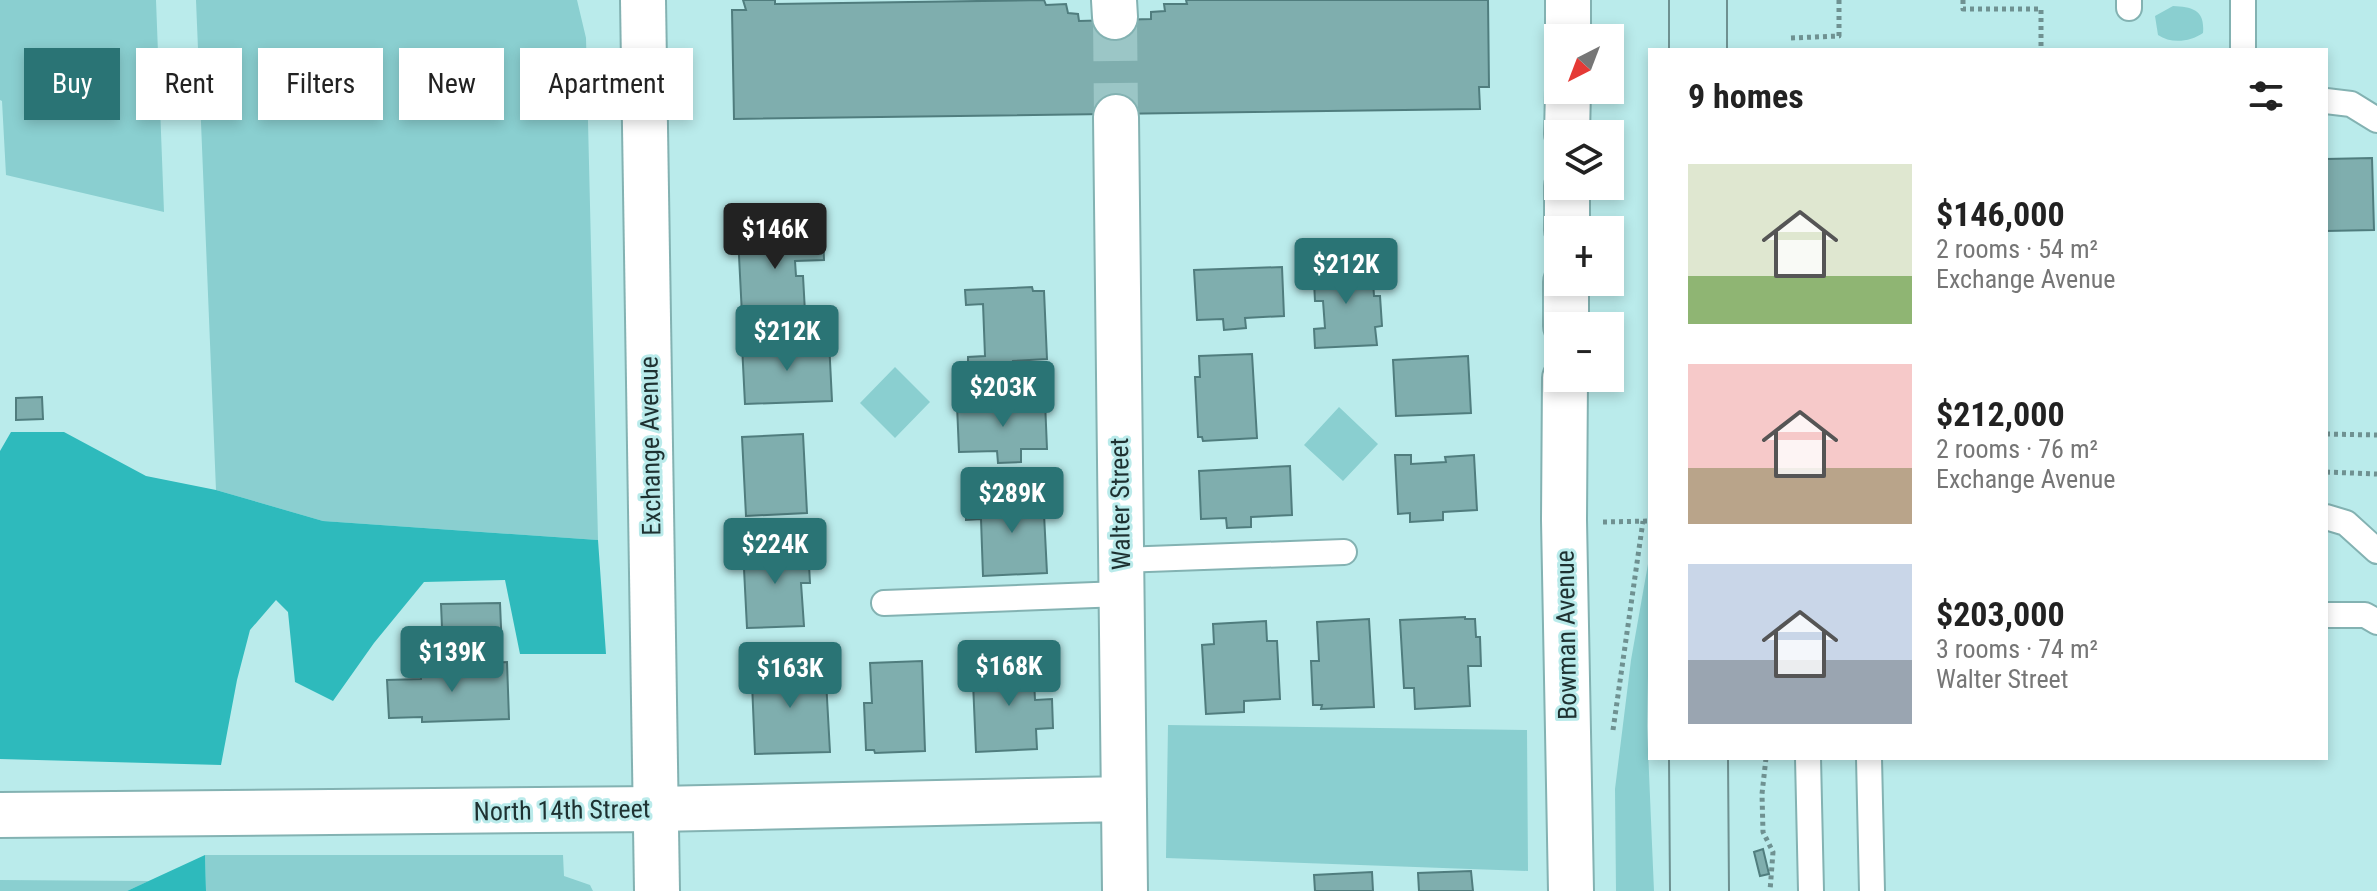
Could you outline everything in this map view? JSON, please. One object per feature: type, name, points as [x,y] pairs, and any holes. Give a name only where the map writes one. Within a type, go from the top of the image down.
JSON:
[{"type":"street","name":"Exchange Avenue","points":[[643,0],[657,891]]},
{"type":"street","points":[[1568,0],[1568,24]]},
{"type":"street","name":"Walter Street","points":[[1116,117],[1125,891]]},
{"type":"street","name":"Bowman Avenue","points":[[1565,392],[1564,520],[1571,891]]},
{"type":"street","name":"North 14th Street","points":[[0,815],[657,809],[1124,799]]},
{"type":"lane","points":[[2243,0],[2243,48]]},
{"type":"lane","points":[[2328,101],[2351,104],[2377,120]]},
{"type":"lane","points":[[2328,518],[2346,523],[2377,551]]},
{"type":"lane","points":[[884,603],[1344,552]]},
{"type":"lane","points":[[2328,615],[2365,615],[2377,622]]},
{"type":"lane","points":[[1808,760],[1811,891]]},
{"type":"lane","points":[[1869,760],[1872,891]]},
{"type":"path","points":[[1791,38],[1839,36],[1839,0]]},
{"type":"path","points":[[1963,0],[1963,9],[2041,9],[2041,48]]},
{"type":"path","points":[[2328,434],[2377,435]]},
{"type":"path","points":[[2328,472],[2377,474]]},
{"type":"path","points":[[1596,522],[1646,521],[1612,737]]},
{"type":"path","points":[[1766,760],[1762,794],[1763,832],[1773,852],[1770,891]]},
{"type":"shaded area","points":[[0,0],[156,0],[158,48],[136,48],[136,120],[161,120],[164,212],[6,175],[0,100]]},
{"type":"shaded area","points":[[196,0],[577,0],[586,48],[520,48],[520,120],[588,120],[598,540],[323,521],[216,490],[201,120],[242,120],[242,48],[198,48]]},
{"type":"shaded area","points":[[2173,6],[2196,11],[2202,19],[2203,33],[2180,41],[2158,35],[2155,16]]},
{"type":"shaded area","points":[[895,367],[930,402],[895,438],[860,403]]},
{"type":"shaded area","points":[[1339,407],[1378,444],[1343,481],[1304,445]]},
{"type":"shaded area","points":[[11,432],[64,432],[146,476],[216,490],[323,521],[598,540],[606,654],[520,654],[505,580],[424,582],[374,643],[333,701],[295,682],[288,612],[276,600],[250,630],[221,765],[0,759],[0,451]]},
{"type":"shaded area","points":[[1648,564],[1647,726],[1654,891],[1616,891],[1615,789],[1631,660]]},
{"type":"shaded area","points":[[1168,725],[1527,730],[1528,871],[1166,858]]},
{"type":"shaded area","points":[[205,855],[563,855],[564,876],[590,885],[593,891],[206,891]]},
{"type":"shaded area","points":[[205,855],[206,891],[127,891]]},
{"type":"shaded area","points":[[0,880],[149,881],[127,891],[0,891]]},
{"type":"building","points":[[743,0],[775,0],[775,4],[1044,0],[1046,5],[1066,4],[1068,13],[1078,14],[1079,21],[1151,19],[1151,12],[1165,11],[1164,4],[1187,4],[1186,0],[1488,0],[1489,87],[1479,87],[1480,109],[734,119],[732,10],[746,10]]},
{"type":"building","points":[[2372,158],[2374,230],[2328,231],[2328,159]]},
{"type":"building","points":[[823,233],[824,260],[795,261],[796,276],[803,276],[805,312],[742,315],[738,236]]},
{"type":"building","points":[[1372,264],[1374,296],[1380,296],[1382,326],[1375,327],[1377,345],[1315,348],[1314,329],[1325,328],[1323,301],[1315,301],[1314,282],[1308,283],[1307,268]]},
{"type":"building","points":[[1282,267],[1284,316],[1245,318],[1246,328],[1224,330],[1223,319],[1197,320],[1194,270]]},
{"type":"building","points":[[1032,287],[1033,291],[1044,291],[1047,359],[1013,361],[1014,371],[968,373],[968,357],[985,356],[983,304],[966,305],[965,290]]},
{"type":"building","points":[[829,341],[832,401],[745,404],[742,345]]},
{"type":"building","points":[[1252,354],[1257,438],[1203,441],[1202,437],[1198,437],[1195,377],[1200,377],[1199,356]]},
{"type":"building","points":[[1468,356],[1471,413],[1396,416],[1393,360]]},
{"type":"building","points":[[42,397],[43,419],[16,420],[16,398]]},
{"type":"building","points":[[1045,401],[1047,449],[1021,449],[1021,462],[998,463],[997,451],[959,452],[957,405]]},
{"type":"building","points":[[803,434],[807,513],[746,516],[742,437]]},
{"type":"building","points":[[1395,455],[1411,455],[1411,464],[1446,462],[1445,457],[1474,455],[1477,510],[1443,512],[1443,520],[1410,522],[1410,513],[1398,514]]},
{"type":"building","points":[[1290,466],[1292,515],[1251,517],[1251,527],[1227,528],[1226,518],[1201,519],[1199,471]]},
{"type":"building","points":[[1043,494],[1047,573],[983,576],[981,519],[966,520],[966,505],[1002,503],[1002,495]]},
{"type":"building","points":[[808,547],[810,583],[801,583],[804,626],[747,628],[743,549]]},
{"type":"building","points":[[500,603],[502,651],[443,652],[441,604]]},
{"type":"building","points":[[1369,619],[1374,707],[1321,709],[1322,705],[1313,705],[1311,661],[1319,661],[1317,622]]},
{"type":"building","points":[[1475,619],[1476,637],[1480,637],[1481,666],[1468,666],[1470,706],[1415,709],[1414,688],[1404,688],[1400,620]]},
{"type":"building","points":[[1266,621],[1267,641],[1277,641],[1280,699],[1244,701],[1244,712],[1206,714],[1202,645],[1214,644],[1213,624]]},
{"type":"building","points":[[1033,659],[1035,700],[1052,699],[1053,728],[1036,729],[1037,749],[976,752],[973,682],[987,682],[986,661]]},
{"type":"building","points":[[815,661],[815,681],[826,680],[830,752],[755,754],[752,683],[763,683],[762,663]]},
{"type":"building","points":[[922,661],[925,751],[875,753],[874,750],[866,750],[864,703],[872,703],[870,663]]},
{"type":"building","points":[[507,662],[509,719],[422,722],[422,717],[389,718],[387,680],[421,679],[420,666]]},
{"type":"building","points":[[1763,849],[1769,874],[1760,876],[1754,852]]},
{"type":"building","points":[[1471,871],[1473,891],[1419,891],[1418,873]]},
{"type":"building","points":[[1372,872],[1373,891],[1315,891],[1314,875]]},
{"type":"tunnel","points":[[1115,17],[1116,117]]},
{"type":"tram line","points":[[1669,0],[1669,48]]},
{"type":"tram line","points":[[1727,0],[1727,48]]},
{"type":"tram line","points":[[1669,760],[1670,891]]},
{"type":"tram line","points":[[1728,760],[1729,891]]}]
